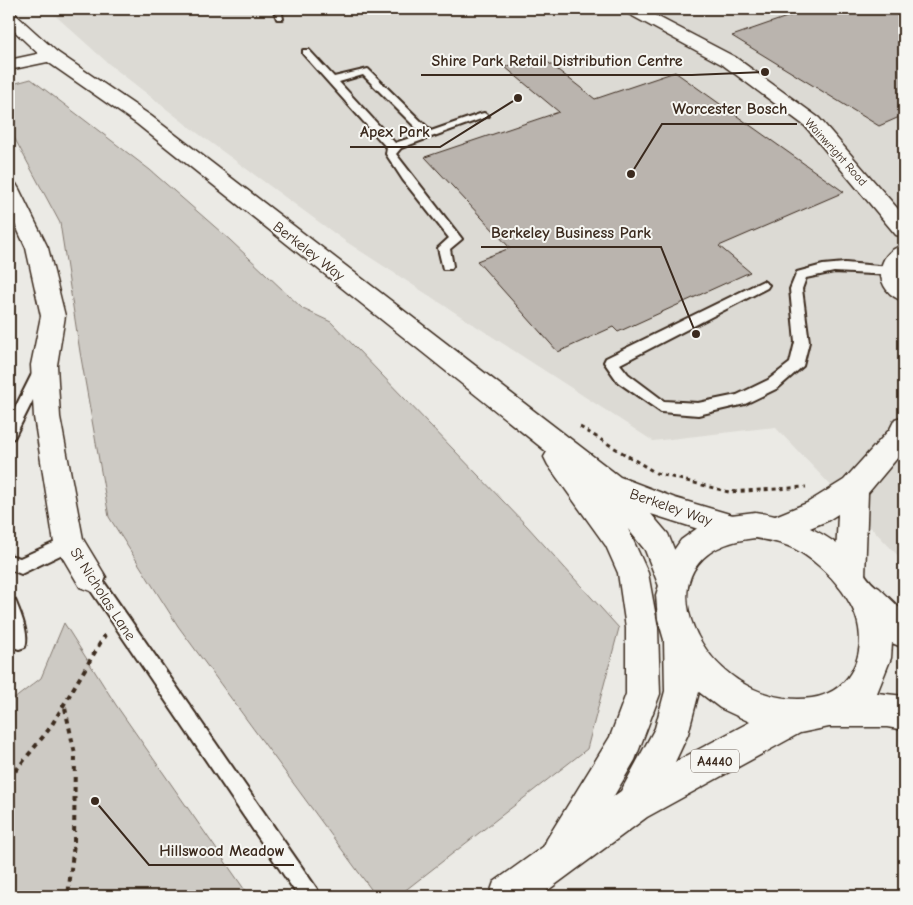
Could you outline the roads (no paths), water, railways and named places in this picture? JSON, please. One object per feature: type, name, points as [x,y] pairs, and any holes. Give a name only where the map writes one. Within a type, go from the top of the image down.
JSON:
[{"type":"main road","name":"Wainwright Road","points":[[631,9],[729,61],[812,122],[904,230]]},
{"type":"main road","name":"Berkeley Way","points":[[9,17],[24,42],[51,56],[144,120],[609,485],[657,543],[673,584]]},
{"type":"main road","points":[[9,65],[51,56]]},
{"type":"main road","name":"St Nicholas Lane","points":[[9,189],[36,248],[54,316],[44,365],[46,417],[69,543],[91,577]]},
{"type":"main road","points":[[904,252],[892,261],[890,272],[904,294]]},
{"type":"main road","points":[[778,528],[817,512],[854,490],[900,436],[904,427]]},
{"type":"main road","points":[[542,434],[617,538],[633,573],[642,628],[643,694],[623,748],[553,864]]},
{"type":"main road","name":"Berkeley Way","points":[[609,485],[673,510],[733,527]]},
{"type":"main road","points":[[831,711],[860,692],[875,662],[876,628],[857,585],[854,490]]},
{"type":"main road","points":[[904,633],[857,585],[842,566],[814,544],[778,528],[754,525],[733,527],[715,532],[695,545],[682,560],[673,584],[671,614],[680,641],[699,670],[727,694],[760,711],[795,717],[831,711],[887,710],[904,714]]},
{"type":"main road","name":"A4440","points":[[634,804],[672,734],[682,691],[680,641]]},
{"type":"main road","name":"A4440","points":[[508,896],[634,804],[795,717]]},
{"type":"lane","points":[[306,52],[393,148]]},
{"type":"lane","points":[[332,81],[366,71],[429,135]]},
{"type":"lane","points":[[393,148],[484,116]]},
{"type":"lane","points":[[393,148],[391,154],[407,178],[456,239],[444,248],[446,266]]},
{"type":"lane","points":[[763,285],[611,362],[623,378],[661,406],[698,409],[740,400],[773,384],[796,366],[802,342],[796,289],[801,275],[812,270],[840,266],[890,272]]},
{"type":"lane","points":[[9,434],[44,365]]},
{"type":"lane","points":[[9,562],[21,566],[69,543]]},
{"type":"lane","name":"St Nicholas Lane","points":[[91,577],[310,896]]},
{"type":"lane","points":[[9,606],[19,641]]},
{"type":"place","name":"Shire Park Retail Distribution Centre","points":[[765,72]]},
{"type":"place","name":"Apex Park","points":[[518,98]]},
{"type":"place","name":"Worcester Bosch","points":[[631,174]]},
{"type":"place","name":"Berkeley Business Park","points":[[696,334]]},
{"type":"place","name":"Hillswood Meadow","points":[[95,801]]}]
